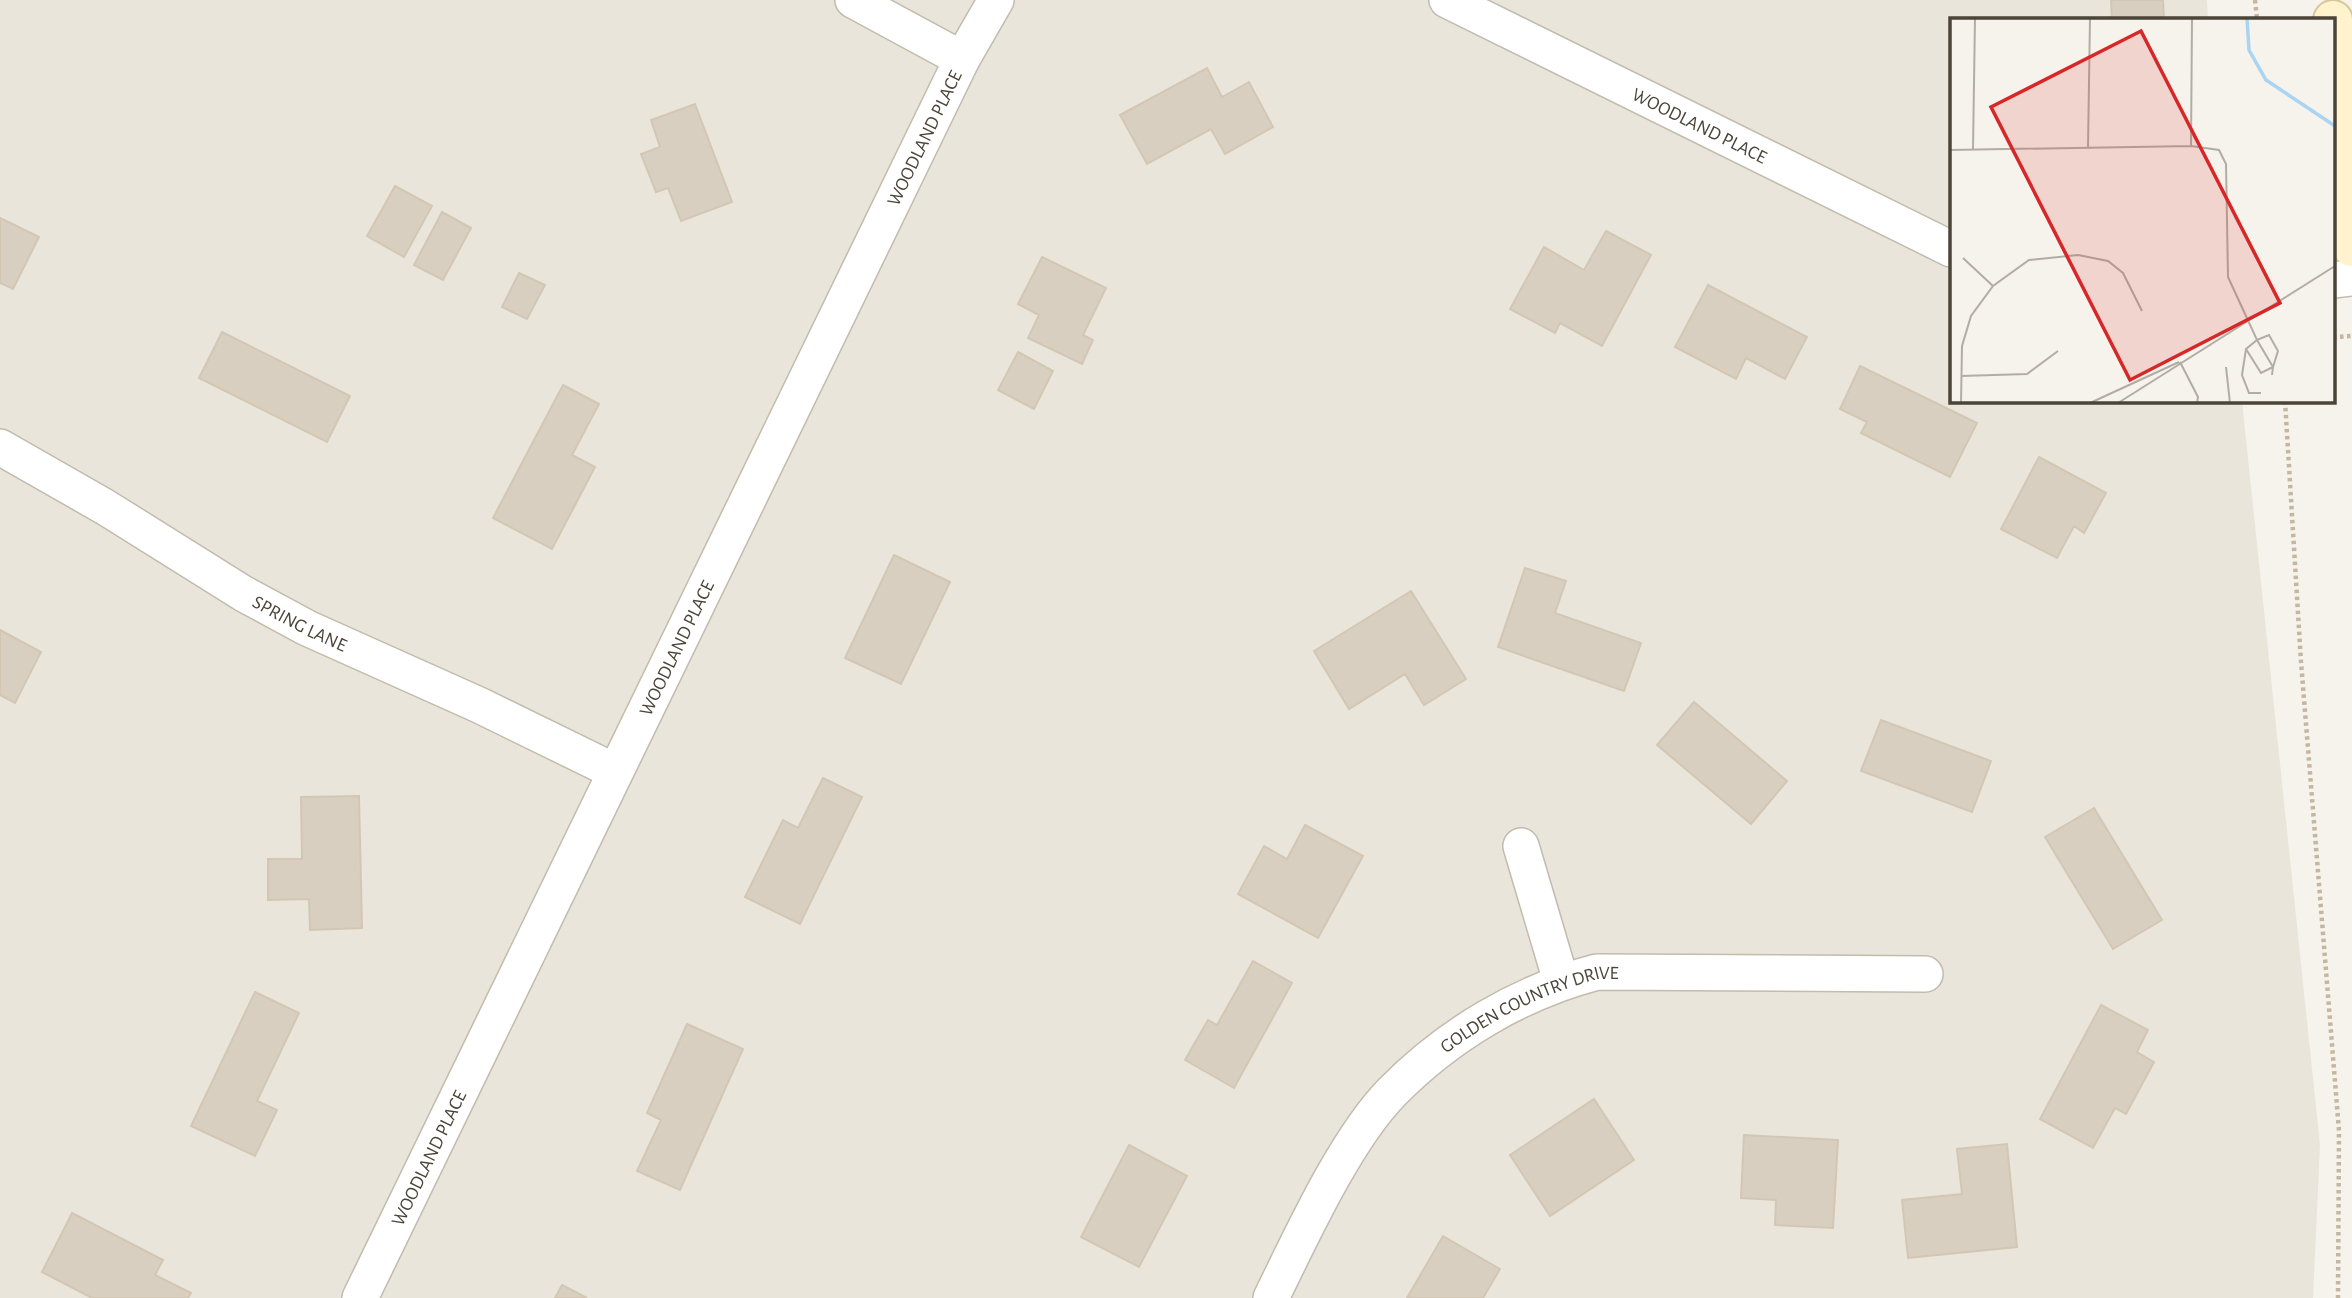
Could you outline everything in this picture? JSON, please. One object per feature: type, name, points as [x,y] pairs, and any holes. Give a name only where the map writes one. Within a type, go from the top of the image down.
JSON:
[{"type":"main road","points":[[2331,0],[2333,18]]},
{"type":"main road","points":[[2334,32],[2352,247]]},
{"type":"street","points":[[853,0],[962,59]]},
{"type":"street","name":"WOODLAND PLACE","points":[[360,1298],[962,59],[996,0]]},
{"type":"street","name":"WOODLAND PLACE","points":[[1447,0],[1950,249]]},
{"type":"street","points":[[2334,280],[2352,278]]},
{"type":"street","name":"SPRING LANE","points":[[0,447],[105,507],[244,594],[307,628],[479,705],[614,771]]},
{"type":"street","points":[[1521,846],[1561,981]]},
{"type":"street","name":"GOLDEN COUNTRY DRIVE","points":[[1271,1298],[1319,1204],[1357,1139],[1391,1092],[1464,1031],[1504,1007],[1561,981],[1597,972],[1924,974]]},
{"type":"path","points":[[2255,0],[2257,18]]},
{"type":"path","points":[[2334,337],[2352,336]]},
{"type":"path","points":[[2285,402],[2301,662],[2339,1130],[2337,1298]]},
{"type":"shaded area","points":[[0,0],[2207,0],[2208,18],[1950,18],[1950,402],[2242,402],[2320,1145],[2313,1298],[0,1298]]},
{"type":"building","points":[[2111,0],[2163,0],[2164,18],[2112,18]]},
{"type":"building","points":[[1207,68],[1222,97],[1249,82],[1273,127],[1225,154],[1211,129],[1147,164],[1120,115]]},
{"type":"building","points":[[695,104],[732,202],[681,221],[668,188],[656,192],[641,154],[660,147],[651,120]]},
{"type":"building","points":[[395,186],[432,206],[404,257],[367,236]]},
{"type":"building","points":[[442,212],[471,228],[443,280],[414,265]]},
{"type":"building","points":[[0,218],[39,237],[13,289],[0,283]]},
{"type":"building","points":[[1606,231],[1651,255],[1602,346],[1560,323],[1555,333],[1510,309],[1544,247],[1584,270]]},
{"type":"building","points":[[1042,257],[1106,288],[1083,335],[1093,340],[1082,364],[1028,338],[1039,315],[1018,304]]},
{"type":"building","points":[[519,273],[545,285],[527,319],[502,307]]},
{"type":"building","points":[[1708,285],[1807,337],[1785,379],[1746,358],[1736,379],[1675,347]]},
{"type":"building","points":[[222,332],[350,396],[327,442],[199,378]]},
{"type":"building","points":[[1018,352],[1053,371],[1034,409],[998,390]]},
{"type":"building","points":[[1860,366],[1977,423],[1950,477],[1861,433],[1867,422],[1840,409]]},
{"type":"building","points":[[563,385],[599,404],[572,455],[595,467],[552,549],[493,518]]},
{"type":"building","points":[[2039,457],[2106,493],[2084,533],[2074,526],[2057,558],[2001,529]]},
{"type":"building","points":[[894,555],[950,582],[901,684],[845,658]]},
{"type":"building","points":[[1525,568],[1566,581],[1555,613],[1641,643],[1624,691],[1498,647]]},
{"type":"building","points":[[1411,591],[1466,679],[1424,705],[1405,674],[1349,709],[1314,651]]},
{"type":"building","points":[[0,630],[41,652],[15,703],[0,695]]},
{"type":"building","points":[[1694,702],[1787,781],[1751,824],[1657,745]]},
{"type":"building","points":[[1881,720],[1991,761],[1972,812],[1861,771]]},
{"type":"building","points":[[823,778],[862,797],[800,924],[745,897],[783,820],[798,828]]},
{"type":"building","points":[[359,796],[362,928],[310,930],[309,899],[268,900],[268,859],[302,859],[301,797]]},
{"type":"building","points":[[2094,808],[2162,920],[2113,949],[2045,837]]},
{"type":"building","points":[[1305,825],[1363,856],[1318,938],[1238,894],[1264,846],[1287,859]]},
{"type":"building","points":[[1253,961],[1292,983],[1234,1088],[1185,1060],[1208,1020],[1217,1025]]},
{"type":"building","points":[[255,992],[299,1013],[257,1101],[277,1110],[255,1156],[191,1126]]},
{"type":"building","points":[[2101,1005],[2148,1030],[2137,1052],[2154,1062],[2126,1114],[2115,1108],[2093,1148],[2040,1119]]},
{"type":"building","points":[[687,1024],[743,1049],[680,1190],[637,1171],[661,1120],[647,1113]]},
{"type":"building","points":[[1594,1099],[1634,1160],[1550,1216],[1510,1155]]},
{"type":"building","points":[[1744,1135],[1838,1140],[1833,1228],[1775,1225],[1776,1200],[1741,1198]]},
{"type":"building","points":[[2007,1144],[2017,1247],[1908,1258],[1902,1200],[1962,1194],[1957,1149]]},
{"type":"building","points":[[1129,1145],[1187,1176],[1139,1267],[1081,1237]]},
{"type":"building","points":[[72,1213],[163,1260],[155,1275],[191,1293],[188,1298],[92,1298],[42,1272]]},
{"type":"building","points":[[1443,1236],[1500,1269],[1483,1298],[1407,1298]]},
{"type":"building","points":[[562,1285],[587,1298],[555,1298]]}]
